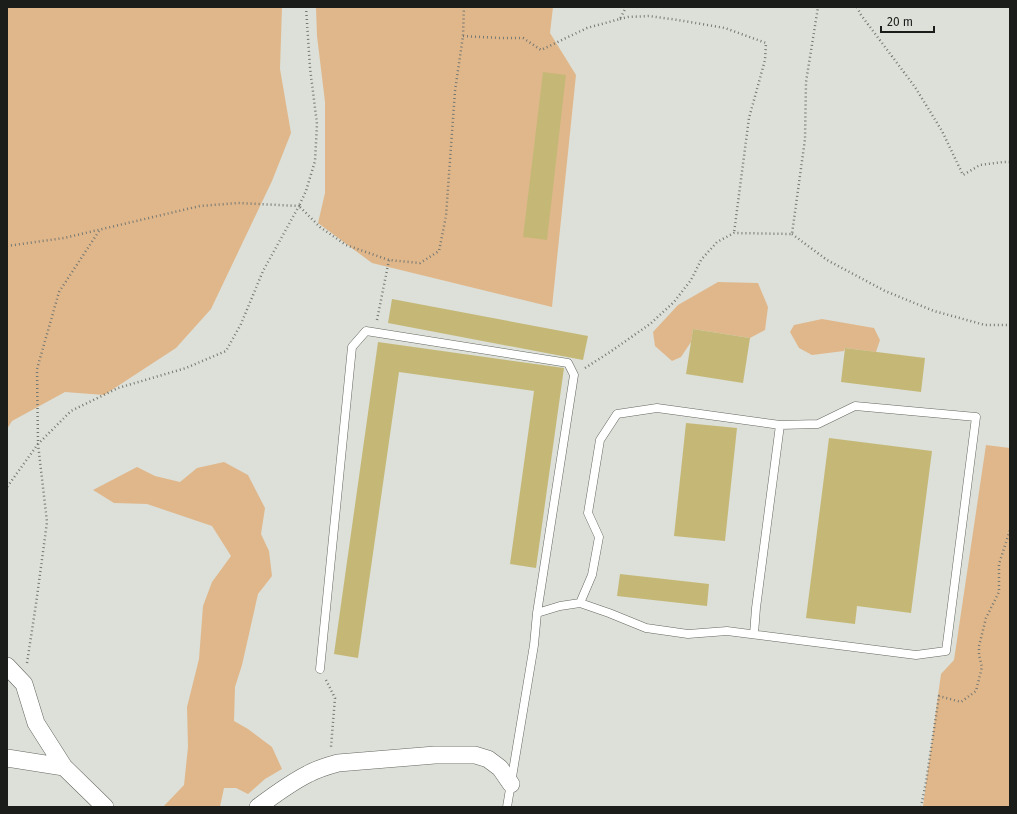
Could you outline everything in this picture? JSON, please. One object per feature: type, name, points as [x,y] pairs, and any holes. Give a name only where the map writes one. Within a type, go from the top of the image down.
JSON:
[{"type":"street","points":[[7,666],[24,684],[36,723],[64,767],[105,807]]},
{"type":"street","points":[[258,807],[276,793],[308,773],[338,763],[435,755],[475,755],[488,759],[500,768],[511,784]]},
{"type":"street","points":[[7,758],[64,767]]},
{"type":"lane","points":[[320,669],[352,347],[366,331],[568,363],[574,374],[537,613],[534,644],[507,807]]},
{"type":"lane","points":[[537,613],[560,606],[580,603],[646,628],[688,634],[727,631],[916,655],[946,651],[976,417],[855,406],[818,424],[780,425],[657,408],[617,414],[600,440],[588,513],[599,537],[592,575],[580,603]]},
{"type":"lane","points":[[754,634],[757,600],[780,425]]},
{"type":"path","points":[[7,487],[38,444],[71,411],[118,388],[186,368],[226,351],[241,324],[263,271],[299,206],[306,191],[315,161],[317,124],[310,68],[306,7]]},
{"type":"path","points":[[7,246],[64,238],[200,206],[238,203],[299,206],[320,227],[346,245],[390,260],[420,263],[439,251],[446,216],[455,91],[463,36],[464,7]]},
{"type":"path","points":[[620,19],[626,7]]},
{"type":"path","points":[[792,234],[805,139],[806,82],[818,7]]},
{"type":"path","points":[[857,7],[861,15],[915,87],[942,131],[963,175],[980,166],[1010,162]]},
{"type":"path","points":[[463,36],[523,38],[541,50],[587,28],[628,17],[649,16],[725,28],[766,43],[765,60],[749,118],[734,234]]},
{"type":"path","points":[[24,684],[47,522],[38,444],[37,369],[59,292],[99,230]]},
{"type":"path","points":[[574,374],[610,352],[650,324],[674,302],[691,280],[700,260],[717,242],[734,234],[792,234],[827,260],[892,294],[934,311],[985,325],[1010,325]]},
{"type":"path","points":[[375,332],[390,260]]},
{"type":"path","points":[[921,807],[939,696],[961,702],[976,691],[982,667],[979,655],[979,646],[986,618],[999,592],[998,564],[1010,530]]},
{"type":"path","points":[[320,669],[335,698],[329,765]]},
{"type":"shaded area","points":[[7,7],[282,7],[280,69],[291,133],[272,181],[211,309],[176,348],[104,395],[65,392],[12,421],[7,429]]},
{"type":"shaded area","points":[[316,7],[553,7],[550,33],[576,75],[552,307],[372,263],[318,223],[325,193],[325,102],[317,36]]},
{"type":"shaded area","points":[[718,282],[758,283],[768,307],[765,330],[750,338],[693,329],[691,342],[681,357],[672,361],[655,346],[653,332],[678,305]]},
{"type":"shaded area","points":[[822,319],[874,328],[880,340],[876,352],[845,348],[844,351],[812,355],[799,348],[790,332],[794,325]]},
{"type":"shaded area","points":[[986,445],[1010,448],[1010,807],[926,807],[923,806],[941,674],[954,660]]},
{"type":"shaded area","points":[[224,462],[248,475],[265,508],[261,534],[269,551],[272,576],[258,594],[242,665],[235,687],[234,721],[248,729],[272,747],[282,769],[265,779],[248,794],[236,788],[224,788],[220,807],[163,807],[184,785],[188,747],[187,707],[199,659],[203,606],[212,582],[231,556],[212,526],[147,504],[114,503],[93,490],[137,467],[155,476],[180,482],[197,468]]},
{"type":"building","points":[[543,72],[566,75],[547,240],[523,237]]},
{"type":"building","points":[[392,299],[588,336],[583,360],[388,323]]},
{"type":"building","points":[[693,329],[750,338],[743,383],[686,374]]},
{"type":"building","points":[[378,342],[564,368],[536,568],[510,564],[534,391],[399,372],[358,658],[334,654]]},
{"type":"building","points":[[845,348],[925,358],[921,392],[841,382]]},
{"type":"building","points":[[686,423],[737,428],[725,541],[674,536]]},
{"type":"building","points":[[829,438],[932,451],[911,613],[857,606],[855,624],[806,618]]},
{"type":"building","points":[[620,574],[709,584],[707,606],[617,596]]}]
